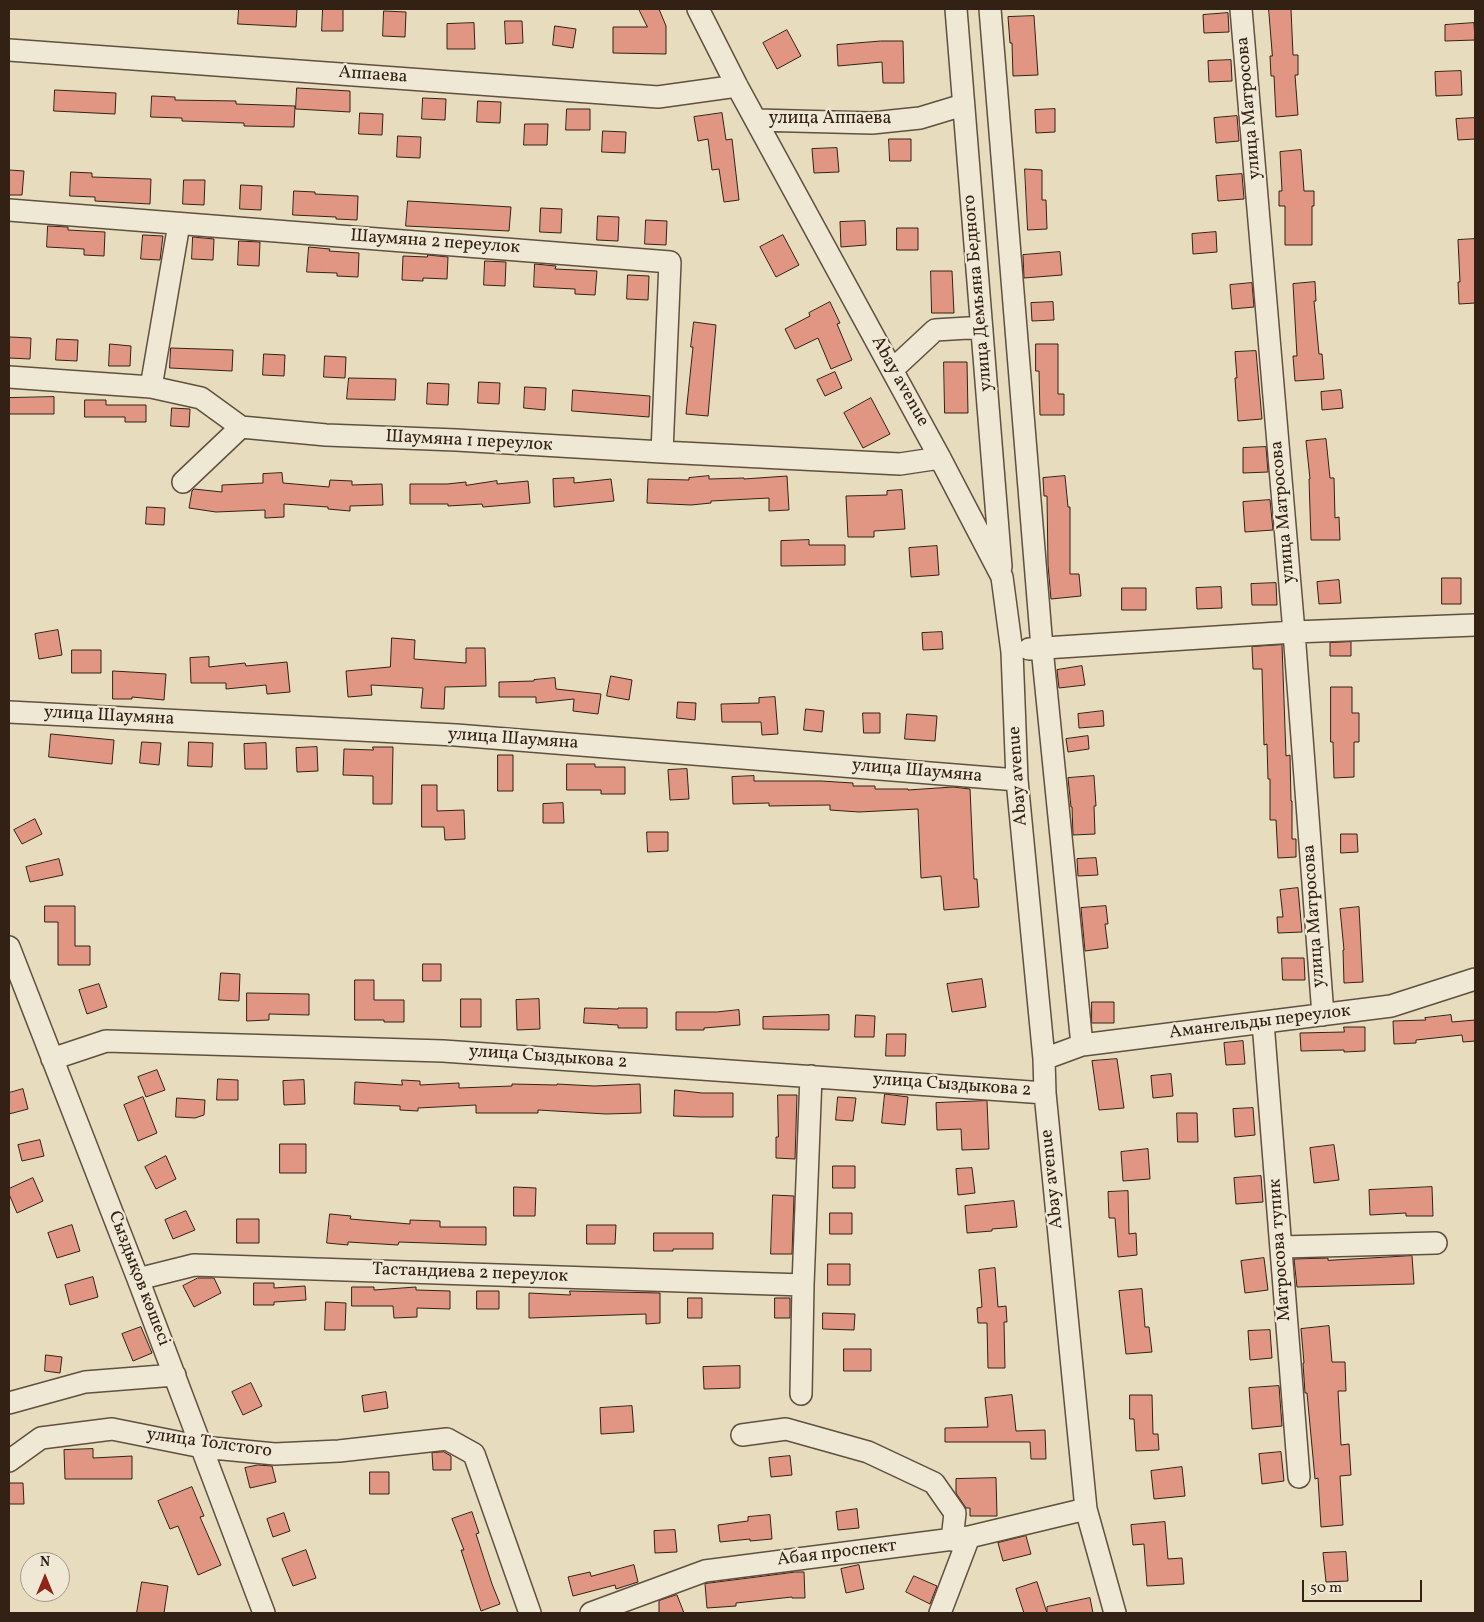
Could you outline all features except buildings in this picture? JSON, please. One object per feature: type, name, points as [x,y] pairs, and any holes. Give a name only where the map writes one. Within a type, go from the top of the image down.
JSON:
[{"type":"street","name":"Abay avenue","points":[[698,9],[737,86],[940,458],[1002,577],[1012,652],[1017,780],[1044,1058],[1045,1093],[1086,1509],[1115,1613]]},
{"type":"street","name":"улица Демьяна Бедного","points":[[956,9],[1002,577]]},
{"type":"street","points":[[990,9],[1042,648],[1082,1045]]},
{"type":"street","name":"улица Матросова","points":[[1241,9],[1294,632],[1323,1015]]},
{"type":"street","name":"Аппаева","points":[[9,50],[658,97],[737,86]]},
{"type":"street","name":"улица Аппаева","points":[[756,120],[872,123],[920,118],[963,105]]},
{"type":"street","name":"Шаумяна 2 переулок","points":[[9,210],[670,262],[662,452]]},
{"type":"street","points":[[151,387],[179,224]]},
{"type":"street","points":[[892,370],[935,330],[982,329]]},
{"type":"street","points":[[9,377],[151,387],[201,398],[241,427],[183,482]]},
{"type":"street","name":"Шаумяна 1 переулок","points":[[241,427],[326,435],[456,440],[900,464],[940,458]]},
{"type":"street","points":[[1012,652],[1042,648],[1294,632],[1475,625]]},
{"type":"street","name":"улица Шаумяна","points":[[9,712],[456,735],[1017,780]]},
{"type":"street","name":"Сыздықов көшесі","points":[[9,946],[175,1375],[264,1613]]},
{"type":"street","name":"Амангельды переулок","points":[[1044,1058],[1082,1045],[1390,1006],[1475,979]]},
{"type":"street","name":"Матросова тупик","points":[[1264,1022],[1299,1477]]},
{"type":"street","name":"улица Сыздыкова 2","points":[[52,1058],[106,1041],[442,1051],[1045,1093]]},
{"type":"street","points":[[801,1394],[811,1076]]},
{"type":"street","points":[[1281,1248],[1436,1243]]},
{"type":"street","name":"Тастандиева 2 переулок","points":[[138,1279],[194,1265],[803,1285]]},
{"type":"street","points":[[9,1404],[85,1382],[175,1375]]},
{"type":"street","name":"улица Толстого","points":[[9,1461],[41,1438],[112,1429],[202,1447],[276,1454],[339,1451],[447,1439],[474,1454],[530,1613]]},
{"type":"street","points":[[742,1435],[786,1429],[868,1452],[934,1483],[955,1514],[961,1538],[940,1613]]},
{"type":"street","name":"Абая проспект","points":[[591,1613],[705,1571],[961,1538],[1086,1509]]}]
